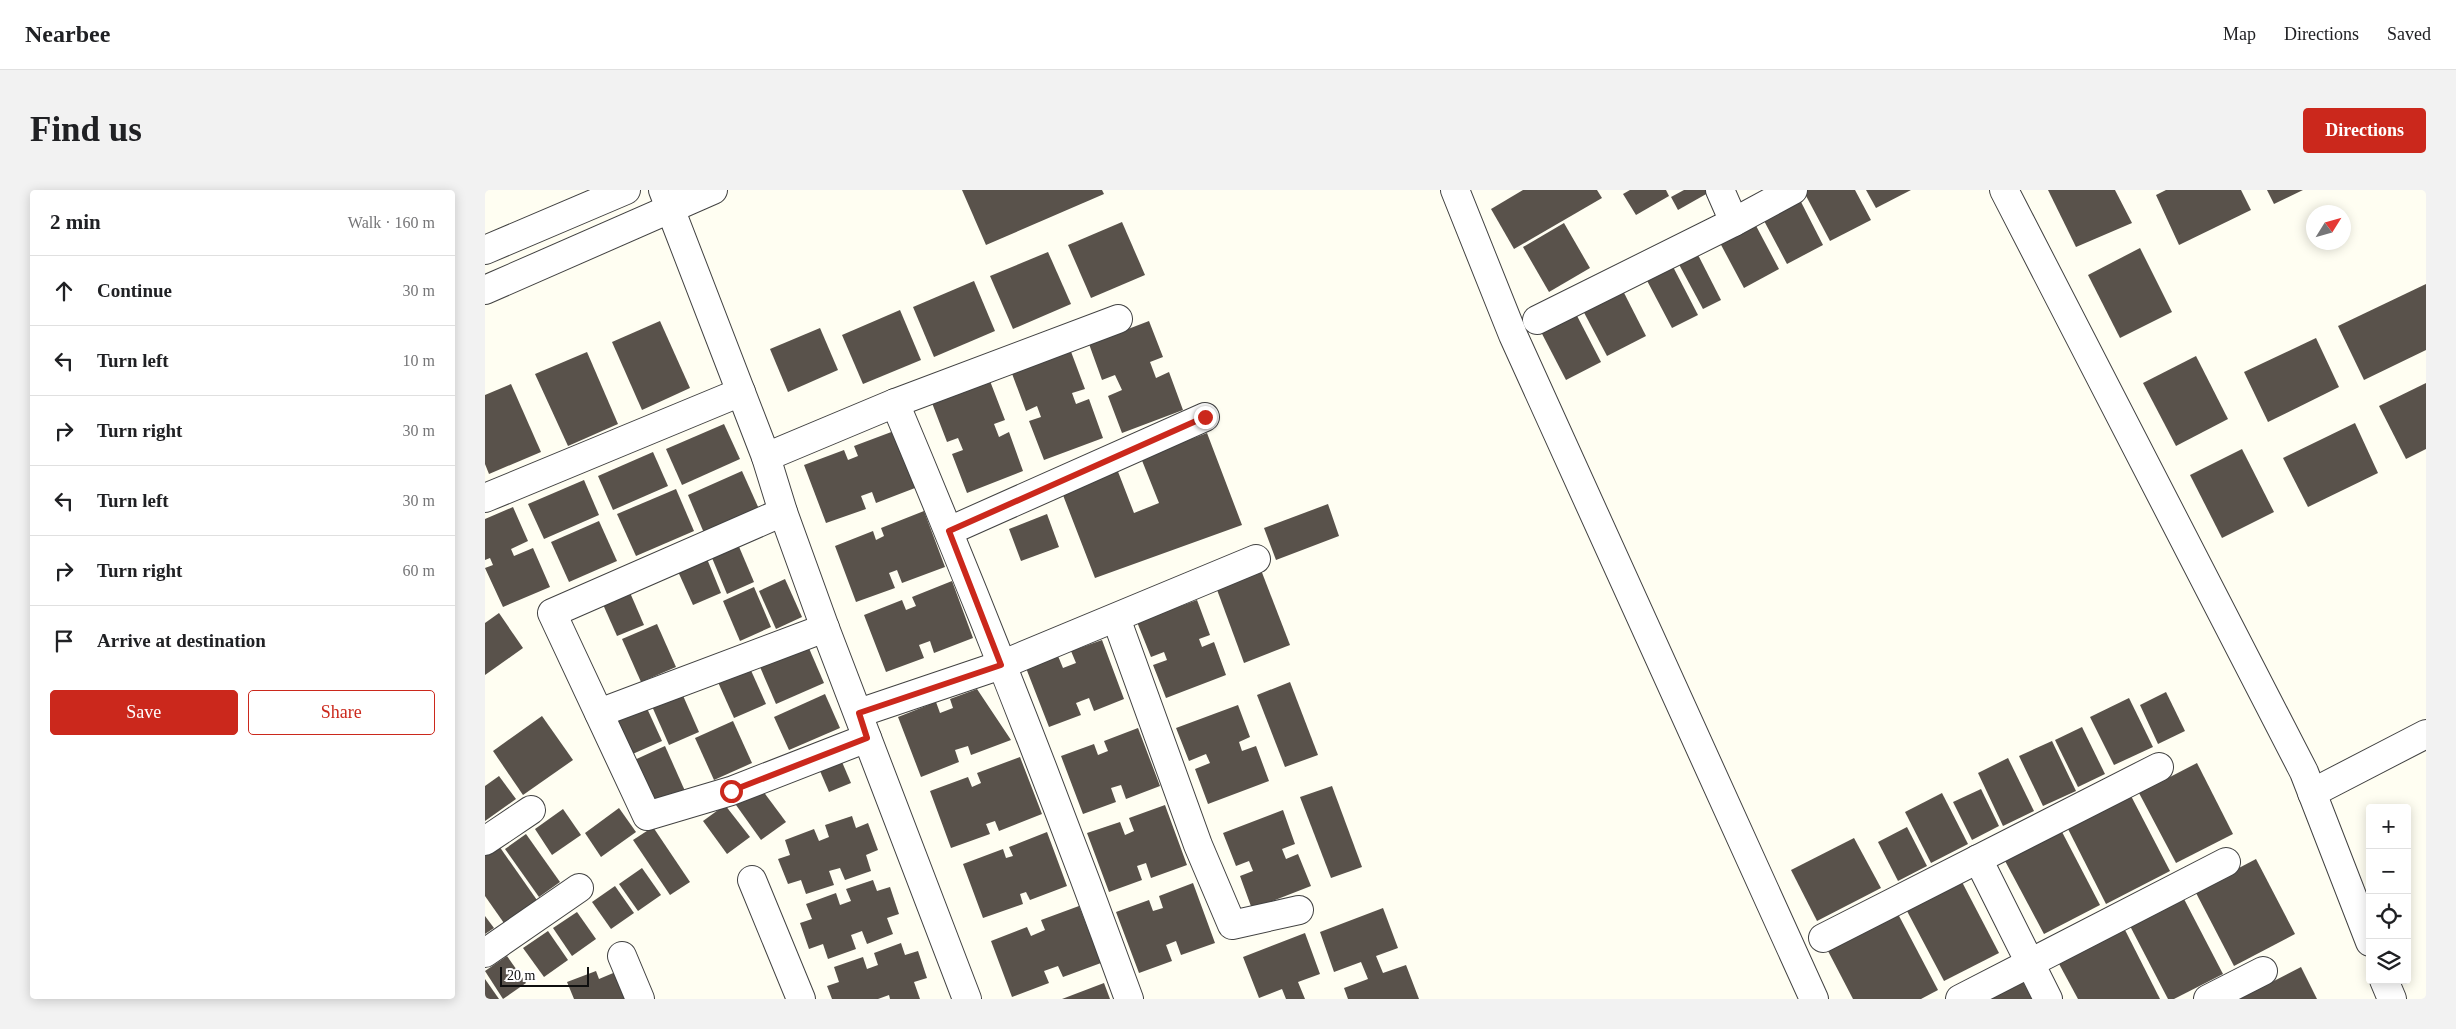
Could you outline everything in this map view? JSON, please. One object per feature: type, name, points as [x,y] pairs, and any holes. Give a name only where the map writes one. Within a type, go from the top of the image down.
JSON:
[{"type":"street","points":[[485,250],[626,190]]},
{"type":"street","points":[[485,290],[667,199],[713,190]]},
{"type":"street","points":[[1455,190],[1513,335],[1814,999]]},
{"type":"street","points":[[1719,190],[1734,222]]},
{"type":"street","points":[[1537,320],[1734,222],[1793,190]]},
{"type":"street","points":[[2004,190],[2295,755],[2312,793],[2369,939]]},
{"type":"street","points":[[667,199],[766,457],[783,512],[825,628],[967,999]]},
{"type":"street","points":[[766,457],[895,403],[1118,319]]},
{"type":"street","points":[[485,498],[741,392]]},
{"type":"street","points":[[895,403],[949,531],[1087,884],[1129,999]]},
{"type":"street","points":[[949,531],[1205,417]]},
{"type":"street","points":[[783,512],[552,614],[647,816],[731,791],[863,725],[1001,665],[1256,559]]},
{"type":"street","points":[[1116,618],[1198,845],[1232,925],[1299,910]]},
{"type":"street","points":[[599,713],[825,628]]},
{"type":"street","points":[[2312,793],[2426,734]]},
{"type":"street","points":[[1823,938],[2159,767]]},
{"type":"street","points":[[485,841],[531,810]]},
{"type":"street","points":[[1978,859],[2048,999]]},
{"type":"street","points":[[1960,999],[2226,862]]},
{"type":"street","points":[[752,880],[801,999]]},
{"type":"street","points":[[485,953],[579,888]]},
{"type":"street","points":[[622,956],[640,999]]},
{"type":"street","points":[[2209,999],[2263,970]]},
{"type":"street","points":[[2386,984],[2392,999]]},
{"type":"building","points":[[962,190],[1102,190],[1104,194],[986,245]]},
{"type":"building","points":[[1523,190],[1597,190],[1602,198],[1514,249],[1491,209]]},
{"type":"building","points":[[1630,190],[1666,190],[1669,196],[1636,215],[1623,194]]},
{"type":"building","points":[[1684,190],[1707,190],[1708,193],[1678,210],[1671,197]]},
{"type":"building","points":[[1807,190],[1855,190],[1871,220],[1830,241],[1804,192]]},
{"type":"building","points":[[1866,190],[1911,190],[1876,208]]},
{"type":"building","points":[[2048,190],[2115,190],[2132,223],[2076,247]]},
{"type":"building","points":[[2166,190],[2241,190],[2251,210],[2179,245],[2156,195]]},
{"type":"building","points":[[2267,190],[2303,190],[2274,204]]},
{"type":"building","points":[[1799,198],[1823,245],[1787,264],[1762,217]]},
{"type":"building","points":[[1122,222],[1145,275],[1091,298],[1068,245]]},
{"type":"building","points":[[1754,222],[1779,269],[1744,288],[1719,241]]},
{"type":"building","points":[[1564,223],[1590,268],[1549,292],[1523,247]]},
{"type":"building","points":[[1694,247],[1721,300],[1703,309],[1675,257]]},
{"type":"building","points":[[2140,248],[2172,312],[2120,338],[2088,275]]},
{"type":"building","points":[[1048,252],[1071,304],[1013,329],[990,276]]},
{"type":"building","points":[[1669,259],[1698,315],[1672,328],[1643,273]]},
{"type":"building","points":[[974,281],[995,331],[934,357],[913,307]]},
{"type":"building","points":[[2426,284],[2426,350],[2364,380],[2338,326]]},
{"type":"building","points":[[1620,285],[1646,336],[1607,356],[1580,305]]},
{"type":"building","points":[[900,310],[921,360],[863,384],[842,335]]},
{"type":"building","points":[[1574,310],[1601,362],[1566,380],[1539,328]]},
{"type":"building","points":[[660,321],[690,388],[642,410],[612,342]]},
{"type":"building","points":[[1149,321],[1163,357],[1150,362],[1156,378],[1169,372],[1183,410],[1122,433],[1108,396],[1122,390],[1115,375],[1102,380],[1089,344]]},
{"type":"building","points":[[820,328],[838,370],[788,392],[770,349]]},
{"type":"building","points":[[2316,338],[2339,387],[2268,422],[2244,372]]},
{"type":"building","points":[[1070,349],[1085,389],[1072,393],[1076,404],[1089,399],[1103,438],[1044,460],[1029,421],[1041,417],[1037,406],[1026,411],[1011,371]]},
{"type":"building","points":[[587,352],[618,424],[568,446],[535,374]]},
{"type":"building","points":[[2196,356],[2228,419],[2176,446],[2143,383]]},
{"type":"building","points":[[990,381],[1005,420],[994,424],[999,437],[1009,432],[1023,471],[967,493],[952,454],[963,450],[958,438],[947,442],[932,403]]},
{"type":"building","points":[[2426,383],[2426,449],[2406,459],[2379,406]]},
{"type":"building","points":[[511,384],[541,452],[489,474],[485,464],[485,395]]},
{"type":"building","points":[[2355,423],[2378,473],[2308,507],[2283,458]]},
{"type":"building","points":[[724,424],[740,459],[682,485],[666,449]]},
{"type":"building","points":[[894,431],[915,488],[876,503],[872,492],[861,496],[866,509],[826,523],[804,465],[844,450],[848,460],[858,456],[854,446]]},
{"type":"building","points":[[1207,433],[1242,525],[1095,578],[1061,490],[1117,469],[1134,513],[1159,503],[1141,458]]},
{"type":"building","points":[[2242,449],[2274,512],[2222,538],[2190,475]]},
{"type":"building","points":[[653,452],[668,486],[613,510],[598,476]]},
{"type":"building","points":[[742,471],[759,509],[704,533],[688,495]]},
{"type":"building","points":[[584,480],[599,515],[544,539],[528,504]]},
{"type":"building","points":[[676,489],[694,531],[636,556],[617,514]]},
{"type":"building","points":[[1328,504],[1339,536],[1276,560],[1264,528]]},
{"type":"building","points":[[513,507],[528,541],[511,549],[514,556],[533,548],[550,587],[503,607],[485,568],[493,565],[490,558],[485,560],[485,519]]},
{"type":"building","points":[[924,511],[945,567],[902,583],[897,570],[889,573],[895,588],[856,602],[835,546],[873,531],[876,540],[884,536],[881,528]]},
{"type":"building","points":[[1047,514],[1059,547],[1021,561],[1009,529]]},
{"type":"building","points":[[599,521],[617,561],[569,582],[551,542]]},
{"type":"building","points":[[737,542],[754,582],[727,594],[710,553]]},
{"type":"building","points":[[705,554],[721,593],[693,605],[676,567]]},
{"type":"building","points":[[1261,570],[1290,645],[1244,663],[1216,587]]},
{"type":"building","points":[[785,579],[802,617],[776,629],[759,591]]},
{"type":"building","points":[[952,581],[973,638],[934,653],[930,641],[919,645],[924,658],[886,672],[864,615],[902,600],[906,610],[916,606],[912,597]]},
{"type":"building","points":[[754,587],[771,627],[740,641],[723,601]]},
{"type":"building","points":[[628,588],[644,625],[617,636],[601,600]]},
{"type":"building","points":[[1197,600],[1210,635],[1199,639],[1202,647],[1214,642],[1226,675],[1166,698],[1153,665],[1167,660],[1164,652],[1151,657],[1137,622]]},
{"type":"building","points":[[499,613],[523,648],[485,675],[485,623]]},
{"type":"building","points":[[657,624],[676,667],[641,682],[622,639]]},
{"type":"building","points":[[1102,640],[1124,699],[1094,711],[1089,698],[1076,703],[1081,715],[1049,727],[1026,668],[1058,656],[1063,668],[1076,663],[1071,651]]},
{"type":"building","points":[[808,646],[824,683],[776,704],[760,667]]},
{"type":"building","points":[[749,666],[766,704],[734,718],[717,680]]},
{"type":"building","points":[[1290,682],[1318,755],[1285,767],[1257,695]]},
{"type":"building","points":[[977,689],[1011,740],[971,755],[968,746],[955,750],[959,762],[921,777],[898,717],[936,702],[940,713],[953,708],[950,699]]},
{"type":"building","points":[[681,691],[699,732],[669,745],[651,704]]},
{"type":"building","points":[[2166,692],[2185,731],[2158,744],[2140,705]]},
{"type":"building","points":[[825,694],[840,728],[789,750],[774,717]]},
{"type":"building","points":[[2129,698],[2153,747],[2114,765],[2090,717]]},
{"type":"building","points":[[645,704],[662,741],[628,756],[611,719]]},
{"type":"building","points":[[1238,705],[1250,737],[1239,742],[1242,751],[1256,746],[1269,781],[1208,804],[1195,769],[1210,763],[1206,754],[1189,761],[1176,728]]},
{"type":"building","points":[[542,716],[573,760],[523,795],[493,751]]},
{"type":"building","points":[[733,721],[752,763],[714,780],[695,738]]},
{"type":"building","points":[[2082,727],[2105,774],[2078,787],[2055,740]]},
{"type":"building","points":[[1138,728],[1160,786],[1126,799],[1121,785],[1111,788],[1116,802],[1083,814],[1061,756],[1094,744],[1098,755],[1108,751],[1104,741]]},
{"type":"building","points":[[2052,741],[2076,791],[2043,806],[2019,756]]},
{"type":"building","points":[[665,746],[685,791],[650,807],[630,762]]},
{"type":"building","points":[[839,755],[851,783],[829,792],[817,764]]},
{"type":"building","points":[[1020,757],[1042,814],[999,831],[995,821],[986,824],[990,834],[951,848],[930,791],[968,777],[972,787],[981,783],[977,773]]},
{"type":"building","points":[[2008,758],[2034,811],[2003,826],[1978,773]]},
{"type":"building","points":[[2197,763],[2233,834],[2176,863],[2139,793]]},
{"type":"building","points":[[499,776],[516,799],[485,821],[485,786]]},
{"type":"building","points":[[1332,786],[1362,867],[1331,878],[1300,797]]},
{"type":"building","points":[[760,787],[786,822],[761,840],[736,805]]},
{"type":"building","points":[[1981,789],[1999,826],[1972,840],[1953,802]]},
{"type":"building","points":[[1942,793],[1968,844],[1931,863],[1905,812]]},
{"type":"building","points":[[2130,794],[2170,871],[2106,904],[2067,827]]},
{"type":"building","points":[[725,805],[750,837],[727,854],[703,821]]},
{"type":"building","points":[[1165,805],[1187,865],[1151,878],[1146,863],[1137,866],[1142,880],[1109,892],[1087,833],[1120,822],[1125,835],[1134,831],[1129,818]]},
{"type":"building","points":[[619,808],[636,832],[601,857],[585,833]]},
{"type":"building","points":[[563,809],[581,835],[552,855],[535,829]]},
{"type":"building","points":[[1283,810],[1295,844],[1282,849],[1286,859],[1298,854],[1311,886],[1252,909],[1240,876],[1253,871],[1249,861],[1236,866],[1223,833]]},
{"type":"building","points":[[852,816],[856,828],[868,823],[878,850],[866,855],[871,871],[845,880],[840,868],[829,871],[834,885],[806,894],[801,880],[788,884],[778,859],[790,855],[785,840],[814,829],[819,841],[829,837],[825,825]]},
{"type":"building","points":[[653,827],[690,882],[670,895],[633,840]]},
{"type":"building","points":[[1907,827],[1927,866],[1898,881],[1878,842]]},
{"type":"building","points":[[2061,830],[2100,905],[2044,934],[2004,859]]},
{"type":"building","points":[[1047,832],[1067,886],[1030,900],[1026,892],[1020,894],[1023,904],[983,918],[963,864],[1003,849],[1006,858],[1013,856],[1009,847]]},
{"type":"building","points":[[526,834],[560,882],[539,897],[505,849]]},
{"type":"building","points":[[1854,838],[1881,888],[1817,921],[1791,870]]},
{"type":"building","points":[[499,846],[539,903],[506,926],[485,896],[485,856]]},
{"type":"building","points":[[2256,859],[2295,934],[2234,966],[2195,891]]},
{"type":"building","points":[[642,868],[661,895],[638,911],[619,884]]},
{"type":"building","points":[[873,880],[877,891],[890,887],[899,914],[887,918],[893,934],[867,944],[862,931],[851,935],[856,949],[828,959],[823,944],[809,949],[800,923],[812,919],[806,904],[836,893],[840,905],[851,901],[846,889]]},
{"type":"building","points":[[1962,882],[1999,953],[1944,981],[1907,911]]},
{"type":"building","points":[[1193,883],[1215,943],[1181,955],[1176,941],[1166,945],[1172,961],[1139,973],[1116,912],[1149,900],[1153,911],[1163,908],[1159,896]]},
{"type":"building","points":[[615,886],[634,913],[611,929],[592,902]]},
{"type":"building","points":[[2184,899],[2223,974],[2174,999],[2168,999],[2130,926]]},
{"type":"building","points":[[1079,906],[1101,963],[1063,977],[1058,966],[1044,971],[1049,983],[1012,997],[991,941],[1027,927],[1031,936],[1045,930],[1041,920]]},
{"type":"building","points":[[1383,908],[1398,948],[1376,956],[1383,973],[1406,965],[1419,999],[1348,999],[1344,988],[1368,979],[1361,962],[1334,972],[1320,932]]},
{"type":"building","points":[[577,912],[596,939],[572,956],[553,928]]},
{"type":"building","points":[[1898,914],[1938,990],[1921,999],[1853,999],[1828,951]]},
{"type":"building","points":[[485,916],[494,928],[485,934]]},
{"type":"building","points":[[2124,928],[2160,999],[2078,999],[2058,962]]},
{"type":"building","points":[[548,931],[568,960],[544,977],[523,948]]},
{"type":"building","points":[[1305,933],[1320,974],[1298,982],[1305,999],[1286,999],[1282,989],[1259,998],[1243,957]]},
{"type":"building","points":[[901,943],[905,955],[918,951],[927,978],[914,982],[920,999],[890,999],[889,995],[878,999],[832,999],[827,986],[839,982],[834,967],[863,957],[867,969],[878,965],[874,953]]},
{"type":"building","points":[[507,956],[526,983],[503,999],[485,971]]},
{"type":"building","points":[[2301,967],[2317,999],[2239,999]]},
{"type":"building","points":[[596,971],[599,979],[618,971],[629,999],[574,999],[567,982]]},
{"type":"building","points":[[485,979],[499,999],[485,999]]},
{"type":"building","points":[[2022,980],[2032,999],[1986,999]]},
{"type":"building","points":[[1104,983],[1110,999],[1062,999]]},
{"type":"route","points":[[731,791],[867,738],[859,713],[1001,665],[949,531],[1205,417]]}]
